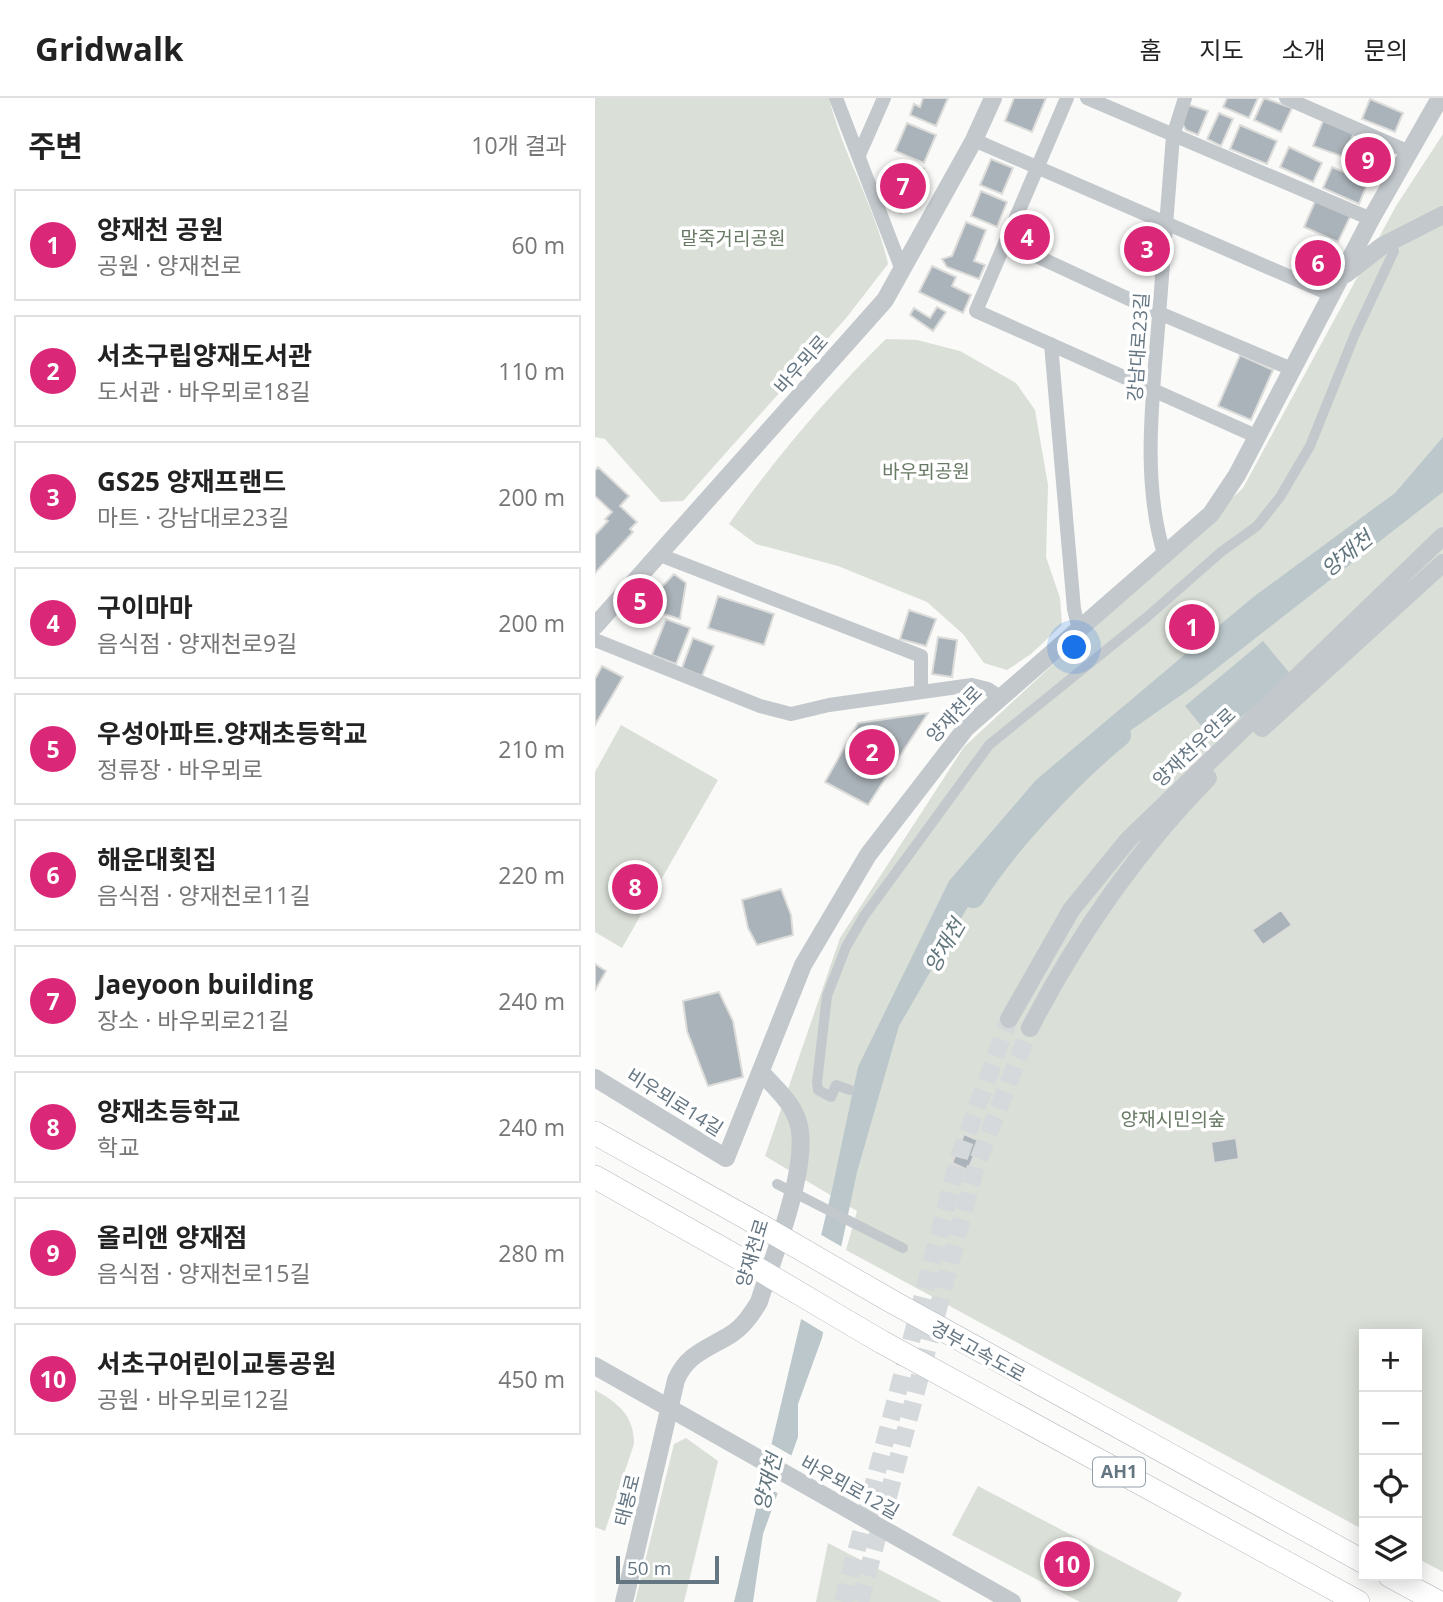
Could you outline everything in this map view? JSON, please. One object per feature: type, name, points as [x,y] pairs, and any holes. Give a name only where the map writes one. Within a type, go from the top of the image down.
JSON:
[{"type":"highway","name":"경부고속도로","points":[[595,1133],[891,1301],[1359,1559]]},
{"type":"highway","name":"경부고속도로","points":[[595,1177],[880,1341],[1358,1602]]},
{"type":"highway","points":[[1399,1581],[1438,1602]]},
{"type":"street","points":[[836,98],[902,270]]},
{"type":"street","points":[[859,155],[884,98]]},
{"type":"street","name":"바우뫼로","points":[[595,626],[885,300],[974,140],[993,98]]},
{"type":"street","points":[[1067,98],[975,311],[1258,437]]},
{"type":"street","points":[[1087,98],[1371,219]]},
{"type":"street","name":"강남대로23길","points":[[1165,557],[1156,529],[1151,472],[1153,389],[1173,136],[1185,98]]},
{"type":"street","points":[[1286,98],[1409,152]]},
{"type":"street","name":"양재천로","points":[[668,1407],[681,1370],[689,1358],[739,1328],[759,1302],[796,1180],[802,1147],[798,1120],[792,1109],[761,1072],[803,965],[868,855],[947,750],[1000,697],[1165,557],[1211,514],[1258,437],[1371,219],[1440,98]]},
{"type":"street","points":[[974,140],[1332,296]]},
{"type":"street","points":[[1381,202],[1382,214],[1390,226],[1417,229]]},
{"type":"street","points":[[1341,278],[1382,246],[1443,215]]},
{"type":"street","points":[[1006,242],[1160,313],[1294,370]]},
{"type":"street","points":[[850,1090],[836,1085],[831,1097],[818,1090],[817,1082],[827,996],[846,947],[863,916],[989,745],[1147,617],[1221,552],[1257,526],[1280,497],[1310,446],[1355,334],[1394,251]]},
{"type":"street","points":[[1051,344],[1074,609],[1079,630]]},
{"type":"street","name":"양재천우안로","points":[[1030,1028],[1090,922],[1163,824],[1215,764],[1443,536]]},
{"type":"street","points":[[660,555],[921,656],[921,691]]},
{"type":"street","name":"양재천우안로","points":[[1009,1018],[1042,957],[1097,876],[1128,840],[1443,563]]},
{"type":"street","points":[[595,640],[783,713],[800,713],[829,705],[972,685],[988,689],[1000,697]]},
{"type":"street","name":"비우뫼로14길","points":[[595,1078],[726,1158],[761,1072]]},
{"type":"street","points":[[777,1184],[903,1248]]},
{"type":"street","name":"바우뫼로12길","points":[[595,1366],[1012,1602]]},
{"type":"street","name":"태봉로","points":[[624,1602],[668,1407]]},
{"type":"green space","name":"말죽거리공원","points":[[595,98],[829,98],[888,264],[847,317],[683,501],[661,502],[605,439],[595,437]]},
{"type":"green space","name":"양재시민의숲","points":[[1443,134],[1443,1572],[1422,1561],[1422,1329],[1359,1329],[1359,1527],[846,1250],[857,1211],[765,1156],[840,938],[964,747],[1243,488],[1396,206]]},
{"type":"green space","name":"바우뫼공원","points":[[886,339],[917,340],[960,351],[1016,383],[1035,410],[1048,485],[1046,557],[1060,598],[1062,625],[1031,654],[1007,670],[984,663],[963,634],[927,602],[838,566],[756,544],[729,524],[803,428]]},
{"type":"green space","points":[[621,725],[718,780],[622,948],[595,932],[595,772]]},
{"type":"green space","points":[[595,1390],[623,1411],[631,1425],[634,1444],[605,1531],[595,1527]]},
{"type":"green space","points":[[686,1438],[718,1461],[684,1602],[635,1602],[674,1444]]},
{"type":"green space","points":[[978,1486],[1182,1593],[1177,1602],[1080,1602],[952,1535]]},
{"type":"green space","points":[[828,1543],[942,1602],[816,1602]]},
{"type":"water","points":[[1443,437],[1443,492],[1194,686],[1094,756],[989,870],[899,1026],[857,1172],[822,1338],[798,1404],[798,1437],[763,1534],[753,1602],[734,1602],[833,1185],[858,1067],[949,881],[1036,780],[1252,598],[1395,493]]},
{"type":"water","points":[[1263,641],[1292,676],[1213,740],[1185,706]]},
{"type":"pier","points":[[818,1233],[844,1248],[826,1334],[798,1317]]},
{"type":"pier","points":[[768,1442],[794,1457],[779,1494],[758,1482]]},
{"type":"building","points":[[923,98],[948,98],[936,126],[910,115],[914,104],[920,107]]},
{"type":"building","points":[[1014,98],[1046,98],[1032,132],[1005,121]]},
{"type":"building","points":[[1227,98],[1258,98],[1249,118],[1223,107]]},
{"type":"building","points":[[1264,98],[1292,108],[1281,132],[1254,120]]},
{"type":"building","points":[[1370,99],[1403,113],[1395,132],[1362,119]]},
{"type":"building","points":[[1189,105],[1208,111],[1198,135],[1186,130],[1181,121]]},
{"type":"building","points":[[1219,113],[1233,119],[1221,146],[1207,139]]},
{"type":"building","points":[[1323,121],[1354,133],[1344,157],[1313,146]]},
{"type":"building","points":[[907,123],[936,135],[924,163],[895,151]]},
{"type":"building","points":[[1240,125],[1277,141],[1267,164],[1230,149]]},
{"type":"building","points":[[1366,136],[1387,145],[1376,170],[1355,161]]},
{"type":"building","points":[[1289,147],[1322,163],[1313,182],[1280,167]]},
{"type":"building","points":[[991,159],[1013,168],[1002,194],[980,185]]},
{"type":"building","points":[[906,160],[924,169],[901,213],[883,203]]},
{"type":"building","points":[[1332,167],[1368,182],[1359,204],[1323,188]]},
{"type":"building","points":[[981,191],[1007,202],[997,227],[971,216]]},
{"type":"building","points":[[1316,199],[1351,215],[1338,242],[1304,227]]},
{"type":"building","points":[[966,222],[986,230],[974,261],[985,265],[979,279],[947,267],[942,259],[952,256]]},
{"type":"building","points":[[932,266],[956,277],[952,286],[971,295],[963,313],[919,292]]},
{"type":"building","points":[[937,307],[946,312],[933,331],[910,315],[914,308],[930,318]]},
{"type":"building","points":[[1240,355],[1273,370],[1251,420],[1218,406]]},
{"type":"building","points":[[598,467],[629,496],[620,506],[637,522],[630,529],[633,532],[595,573],[595,535],[608,521],[605,519],[612,512],[595,496],[595,471]]},
{"type":"building","points":[[674,574],[686,583],[680,619],[647,609],[649,600]]},
{"type":"building","points":[[718,596],[774,614],[764,645],[708,628]]},
{"type":"building","points":[[909,610],[936,619],[926,646],[900,639]]},
{"type":"building","points":[[666,619],[690,628],[676,664],[652,655]]},
{"type":"building","points":[[938,637],[957,640],[952,677],[932,674]]},
{"type":"building","points":[[693,638],[714,646],[702,676],[682,668]]},
{"type":"building","points":[[602,666],[623,677],[595,725],[595,679]]},
{"type":"building","points":[[928,713],[868,805],[825,782],[858,723]]},
{"type":"building","points":[[781,889],[791,915],[793,935],[757,945],[748,928],[742,900]]},
{"type":"building","points":[[1281,910],[1292,925],[1263,945],[1252,930]]},
{"type":"building","points":[[595,964],[606,971],[595,990]]},
{"type":"building","points":[[719,992],[733,1021],[743,1077],[708,1086],[687,1031],[683,1001]]},
{"type":"building","points":[[964,1134],[980,1141],[968,1170],[952,1163]]},
{"type":"building","points":[[1236,1138],[1239,1159],[1214,1163],[1211,1142]]},
{"type":"waterway","name":"양재천","points":[[973,896],[1020,833],[1081,769],[1119,735]]},
{"type":"tunnel","points":[[843,1602],[959,1157],[1009,1019]]},
{"type":"tunnel","points":[[860,1602],[976,1166],[1030,1028]]},
{"type":"place","name":"올리앤 양재점","points":[[1368,160]]},
{"type":"place","name":"Jaeyoon building","points":[[903,186]]},
{"type":"place","name":"구이마마","points":[[1027,237]]},
{"type":"place","name":"GS25 양재프랜드","points":[[1147,249]]},
{"type":"place","name":"해운대횟집","points":[[1318,263]]},
{"type":"place","name":"우성아파트.양재초등학교","points":[[640,601]]},
{"type":"place","name":"양재천 공원","points":[[1192,627]]},
{"type":"place","name":"서초구립양재도서관","points":[[872,752]]},
{"type":"place","name":"양재초등학교","points":[[635,887]]},
{"type":"place","name":"서초구어린이교통공원","points":[[1067,1564]]}]
